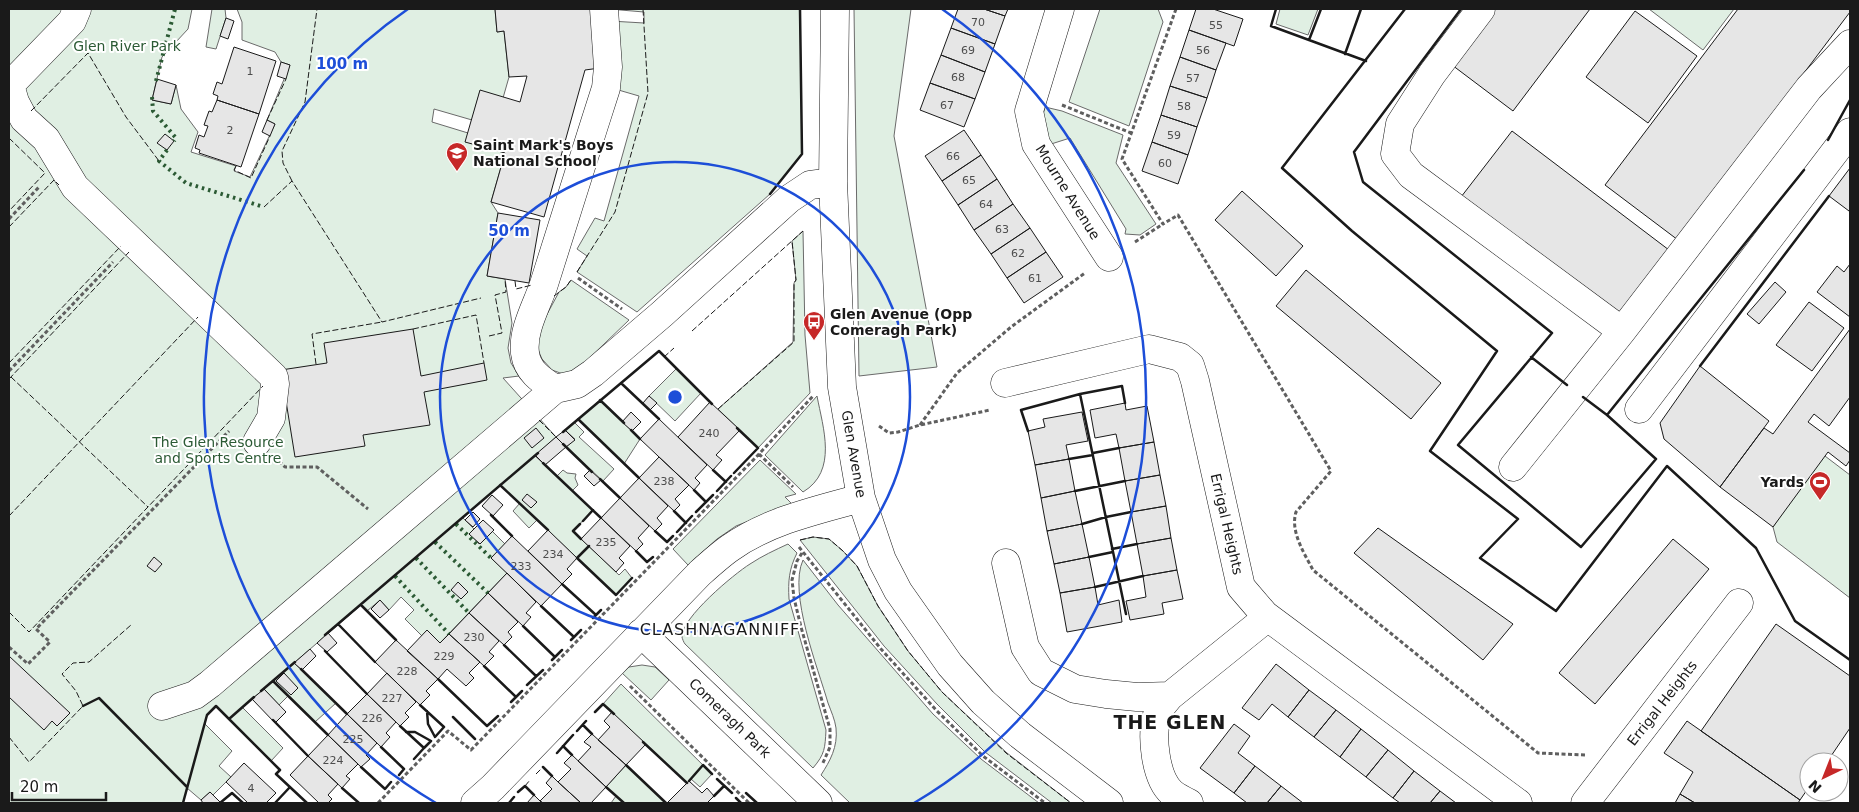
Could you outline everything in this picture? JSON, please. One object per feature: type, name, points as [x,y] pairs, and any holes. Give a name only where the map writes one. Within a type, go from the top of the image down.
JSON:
[{"type":"street","points":[[77,9],[72,21],[10,85],[15,102],[24,118],[46,139],[75,187],[274,377],[275,384],[270,418],[258,442]]},
{"type":"street","points":[[555,389],[539,379],[528,365],[525,352],[526,337],[606,88],[608,67],[604,9]]},
{"type":"street","name":"Glen Avenue","points":[[835,9],[834,182],[842,387],[861,498],[882,560],[898,591],[950,665],[983,702],[1020,735],[1109,803]]},
{"type":"street","name":"Mourne Avenue","points":[[1060,9],[1029,111],[1036,144],[1109,258]]},
{"type":"street","points":[[1481,9],[1432,74],[1400,124],[1395,154],[1411,175],[1622,330]]},
{"type":"street","points":[[1513,467],[1810,88],[1850,44]]},
{"type":"street","points":[[1638,409],[1850,132]]},
{"type":"street","points":[[162,706],[195,694],[210,684],[555,389],[577,384],[593,373],[662,314],[789,199],[810,185],[834,182]]},
{"type":"street","name":"Errigal Heights","points":[[1005,383],[1149,349],[1180,356],[1190,365],[1195,381],[1241,587],[1265,615],[1518,803]]},
{"type":"street","points":[[474,803],[500,780],[700,573],[731,547],[766,528],[784,521],[861,498]]},
{"type":"street","points":[[1006,563],[1025,647],[1041,672],[1075,689],[1137,697],[1170,696]]},
{"type":"street","name":"Errigal Heights","points":[[1585,803],[1739,603]]},
{"type":"street","points":[[1188,803],[1171,792],[1160,773],[1154,752],[1157,716],[1170,696],[1262,621],[1265,615]]},
{"type":"street","name":"Comeragh Park","points":[[641,633],[810,796]]},
{"type":"path","points":[[1164,224],[1122,159],[1176,9]]},
{"type":"path","points":[[1033,98],[1067,106],[1131,133]]},
{"type":"path","points":[[9,219],[61,164]]},
{"type":"path","points":[[920,425],[957,373],[989,345],[1075,280],[1178,215],[1331,471],[1296,512],[1294,520],[1305,555],[1313,570],[1538,753]]},
{"type":"path","points":[[9,371],[132,242]]},
{"type":"path","points":[[574,276],[625,311]]},
{"type":"path","points":[[378,803],[448,731],[471,750],[759,454],[819,389]]},
{"type":"path","points":[[9,647],[28,664],[50,642],[36,629],[230,430]]},
{"type":"path","points":[[759,454],[817,510]]},
{"type":"path","points":[[317,467],[365,505]]},
{"type":"path","points":[[784,521],[802,553],[881,649],[937,711],[984,756],[1045,803]]},
{"type":"path","points":[[802,553],[797,561],[792,580],[794,598],[830,729],[830,747],[810,796]]},
{"type":"path","points":[[625,682],[749,803]]},
{"type":"green space","name":"The Glen Resource and Sports Centre","points":[[9,9],[192,9],[188,29],[162,57],[152,100],[171,104],[176,85],[181,109],[198,132],[191,152],[236,166],[234,171],[250,177],[275,124],[267,120],[290,65],[281,62],[275,52],[242,40],[242,22],[237,9],[495,9],[497,32],[504,31],[509,77],[503,98],[480,91],[472,120],[434,109],[432,122],[468,133],[505,153],[491,202],[498,213],[487,276],[505,279],[512,323],[508,348],[511,363],[519,376],[503,378],[556,437],[535,456],[557,476],[563,470],[567,473],[576,474],[575,478],[578,485],[572,491],[593,510],[573,531],[619,575],[625,569],[632,578],[616,595],[537,520],[529,528],[513,511],[520,503],[500,485],[463,518],[474,529],[470,534],[479,544],[492,531],[505,544],[491,558],[507,573],[440,643],[427,631],[422,636],[405,619],[414,610],[401,597],[389,610],[380,600],[367,611],[361,605],[294,663],[336,703],[315,722],[288,696],[279,705],[264,689],[242,707],[283,748],[271,761],[216,706],[207,715],[205,724],[232,751],[219,766],[231,777],[213,795],[210,792],[201,800],[187,788],[183,803],[9,803]]},
{"type":"green space","points":[[212,9],[225,9],[226,18],[216,49],[206,47]]},
{"type":"green space","points":[[609,9],[800,9],[802,154],[770,194],[637,312],[577,272],[587,256],[577,249],[595,218],[604,221],[639,96],[615,89],[610,21],[644,23],[644,12]]},
{"type":"green space","points":[[854,9],[911,9],[894,136],[937,367],[859,376]]},
{"type":"green space","points":[[1100,9],[1158,9],[1163,22],[1129,126],[1069,102]]},
{"type":"green space","points":[[1280,9],[1318,9],[1308,35],[1276,24]]},
{"type":"green space","points":[[1649,9],[1734,9],[1703,50]]},
{"type":"green space","points":[[1045,107],[1062,111],[1123,135],[1116,163],[1156,224],[1140,235],[1125,234],[1126,229],[1070,138],[1048,145],[1043,115]]},
{"type":"green space","points":[[803,231],[805,335],[810,393],[758,448],[718,409],[793,342],[794,283],[796,280],[792,241]]},
{"type":"green space","points":[[571,280],[629,320],[578,369],[563,374],[552,370],[542,359],[536,345],[538,331],[559,292]]},
{"type":"green space","points":[[676,369],[701,393],[675,421],[649,396]]},
{"type":"green space","points":[[817,396],[824,435],[824,461],[821,473],[814,483],[803,492],[765,455]]},
{"type":"green space","points":[[600,400],[640,439],[624,464],[578,419]]},
{"type":"green space","points":[[574,422],[584,432],[579,437],[614,469],[603,481],[566,447],[575,439],[565,430]]},
{"type":"green space","name":"Yards","points":[[1821,453],[1850,475],[1850,598],[1777,542],[1773,527]]},
{"type":"green space","points":[[760,460],[796,494],[785,497],[792,504],[736,526],[717,539],[688,565],[673,549]]},
{"type":"green space","points":[[813,537],[829,539],[857,566],[878,606],[908,651],[942,692],[1007,753],[1071,803],[1052,803],[985,752],[937,704],[884,646],[800,540]]},
{"type":"green space","points":[[788,544],[797,553],[790,575],[789,599],[826,730],[824,750],[813,768],[685,644],[682,637],[690,619],[721,586],[742,569]]},
{"type":"green space","points":[[803,560],[838,605],[933,714],[981,759],[1039,803],[850,803],[821,775],[835,748],[836,728],[806,631],[802,611],[799,574]]},
{"type":"green space","points":[[642,665],[655,667],[669,680],[651,700],[622,673],[629,667]]},
{"type":"green space","points":[[621,684],[712,774],[700,787],[691,779],[687,783],[603,704]]},
{"type":"green space","points":[[626,765],[666,803],[611,803],[616,796],[606,787]]},
{"type":"building","points":[[495,9],[594,9],[600,68],[585,70],[544,217],[491,202],[505,153],[465,142],[480,90],[520,102],[527,76],[509,77],[504,31],[497,32]]},
{"type":"building","points":[[958,9],[984,9],[1005,16],[995,44],[951,28]]},
{"type":"building","points":[[984,9],[1008,9],[1005,16]]},
{"type":"building","points":[[1196,9],[1213,9],[1243,19],[1234,46],[1189,30]]},
{"type":"building","points":[[1489,9],[1590,9],[1513,111],[1448,62]]},
{"type":"building","points":[[1738,9],[1850,9],[1850,12],[1678,240],[1605,185]]},
{"type":"building","points":[[1635,11],[1697,56],[1648,123],[1586,77]]},
{"type":"building","points":[[226,18],[234,21],[228,39],[220,36]]},
{"type":"building","points":[[951,28],[995,44],[985,72],[941,55]]},
{"type":"building","points":[[1189,30],[1226,43],[1216,70],[1180,57]]},
{"type":"building","points":[[234,47],[276,61],[259,114],[217,100],[218,96],[213,94],[217,82],[222,84]]},
{"type":"building","points":[[941,55],[985,72],[975,99],[930,83]]},
{"type":"building","points":[[1180,57],[1216,70],[1207,98],[1170,86]]},
{"type":"building","points":[[281,62],[290,65],[286,79],[277,76]]},
{"type":"building","points":[[157,79],[176,85],[171,104],[152,100]]},
{"type":"building","points":[[930,83],[975,99],[964,127],[920,110]]},
{"type":"building","points":[[1170,86],[1207,98],[1197,127],[1161,115]]},
{"type":"building","points":[[217,100],[259,114],[241,167],[199,153],[200,150],[195,148],[199,135],[204,137],[208,126],[204,125],[209,111],[212,112]]},
{"type":"building","points":[[1161,115],[1197,127],[1188,155],[1152,142]]},
{"type":"building","points":[[267,120],[275,124],[270,136],[262,132]]},
{"type":"building","points":[[964,130],[981,155],[942,181],[925,156]]},
{"type":"building","points":[[1512,131],[1669,250],[1619,317],[1461,197]]},
{"type":"building","points":[[165,134],[174,141],[167,150],[157,143]]},
{"type":"building","points":[[1152,142],[1188,155],[1178,184],[1142,171]]},
{"type":"building","points":[[981,155],[997,179],[958,205],[942,181]]},
{"type":"building","points":[[1850,168],[1850,209],[1849,211],[1829,196]]},
{"type":"building","points":[[997,179],[1013,204],[974,230],[958,205]]},
{"type":"building","points":[[1242,191],[1303,246],[1276,276],[1215,220]]},
{"type":"building","points":[[1013,204],[1030,228],[991,254],[974,230]]},
{"type":"building","points":[[498,213],[540,220],[529,283],[487,276]]},
{"type":"building","points":[[1030,228],[1046,252],[1007,278],[991,254]]},
{"type":"building","points":[[1046,252],[1063,277],[1024,303],[1007,278]]},
{"type":"building","points":[[1850,264],[1850,317],[1817,292],[1837,266],[1844,272]]},
{"type":"building","points":[[1306,270],[1441,383],[1411,419],[1276,306]]},
{"type":"building","points":[[1775,282],[1786,292],[1759,324],[1747,314]]},
{"type":"building","points":[[1809,302],[1844,328],[1812,371],[1776,345]]},
{"type":"building","points":[[413,329],[421,376],[484,363],[487,380],[424,392],[430,425],[363,435],[365,446],[295,457],[281,370],[327,363],[324,343]]},
{"type":"building","points":[[1850,329],[1850,397],[1829,426],[1814,414],[1808,422],[1850,453],[1850,460],[1846,466],[1828,452],[1773,527],[1720,487],[1764,428],[1773,434]]},
{"type":"building","points":[[1700,366],[1769,421],[1720,487],[1664,439],[1660,423]]},
{"type":"building","points":[[649,396],[657,403],[650,410],[643,403]]},
{"type":"building","points":[[710,402],[740,430],[716,455],[722,460],[713,470],[678,437]]},
{"type":"building","points":[[1125,403],[1126,410],[1147,406],[1154,442],[1119,448],[1116,434],[1095,438],[1090,410]]},
{"type":"building","points":[[631,412],[641,422],[632,431],[622,422]]},
{"type":"building","points":[[1082,412],[1088,441],[1066,445],[1069,459],[1035,465],[1028,431],[1045,427],[1043,419]]},
{"type":"building","points":[[659,419],[707,465],[695,478],[700,483],[694,490],[640,439]]},
{"type":"building","points":[[536,428],[544,438],[532,448],[524,438]]},
{"type":"building","points":[[565,430],[575,440],[566,447],[556,437]]},
{"type":"building","points":[[556,437],[566,447],[545,465],[535,455]]},
{"type":"building","points":[[1154,442],[1160,475],[1125,481],[1119,448]]},
{"type":"building","points":[[659,457],[689,485],[675,499],[680,505],[674,511],[639,478]]},
{"type":"building","points":[[1069,459],[1075,491],[1041,498],[1035,465]]},
{"type":"building","points":[[590,470],[601,480],[594,486],[584,476]]},
{"type":"building","points":[[1160,475],[1166,506],[1131,512],[1125,481]]},
{"type":"building","points":[[639,478],[668,506],[657,518],[662,524],[655,531],[620,498]]},
{"type":"building","points":[[1075,491],[1082,524],[1047,531],[1041,498]]},
{"type":"building","points":[[527,494],[537,502],[531,508],[522,500]]},
{"type":"building","points":[[492,495],[503,505],[493,516],[482,506]]},
{"type":"building","points":[[620,498],[649,526],[638,538],[643,544],[636,551],[601,518]]},
{"type":"building","points":[[1166,506],[1171,538],[1137,544],[1131,512]]},
{"type":"building","points":[[473,512],[480,519],[473,527],[465,520]]},
{"type":"building","points":[[601,518],[630,546],[619,558],[624,563],[616,572],[581,539]]},
{"type":"building","points":[[483,520],[494,530],[480,544],[469,534]]},
{"type":"building","points":[[1082,524],[1089,557],[1054,564],[1047,531]]},
{"type":"building","points":[[1378,528],[1513,624],[1483,660],[1354,553]]},
{"type":"building","points":[[548,530],[577,558],[567,569],[572,574],[562,584],[528,551]]},
{"type":"building","points":[[512,536],[562,584],[541,606],[491,558]]},
{"type":"building","points":[[1171,538],[1177,570],[1143,576],[1137,544]]},
{"type":"building","points":[[1673,539],[1709,569],[1595,704],[1559,673]]},
{"type":"building","points":[[154,557],[162,564],[155,572],[147,566]]},
{"type":"building","points":[[1089,557],[1095,587],[1060,593],[1054,564]]},
{"type":"building","points":[[1177,570],[1183,599],[1162,603],[1164,614],[1130,620],[1126,601],[1146,597],[1143,576]]},
{"type":"building","points":[[507,573],[536,602],[526,613],[531,617],[523,626],[488,593]]},
{"type":"building","points":[[458,582],[468,592],[461,599],[451,590]]},
{"type":"building","points":[[1095,587],[1098,605],[1119,600],[1122,622],[1067,632],[1060,593]]},
{"type":"building","points":[[488,593],[518,622],[508,632],[512,637],[504,645],[469,613]]},
{"type":"building","points":[[380,600],[389,610],[380,618],[371,609]]},
{"type":"building","points":[[469,613],[499,641],[489,652],[494,656],[484,666],[449,634]]},
{"type":"building","points":[[1776,624],[1850,676],[1850,728],[1834,752],[1799,752],[1799,799],[1701,731]]},
{"type":"building","points":[[427,630],[440,643],[449,634],[480,662],[469,673],[474,678],[466,686],[447,669],[438,679],[407,651]]},
{"type":"building","points":[[328,633],[337,643],[327,652],[317,643]]},
{"type":"building","points":[[396,640],[438,679],[426,691],[430,695],[420,705],[375,662]]},
{"type":"building","points":[[310,649],[316,656],[302,670],[294,663]]},
{"type":"building","points":[[9,656],[70,713],[57,726],[52,721],[44,730],[9,697]]},
{"type":"building","points":[[1276,664],[1309,690],[1288,717],[1272,704],[1259,720],[1242,708]]},
{"type":"building","points":[[284,673],[298,688],[291,695],[276,681]]},
{"type":"building","points":[[387,673],[416,702],[405,713],[409,717],[400,726],[367,694]]},
{"type":"building","points":[[264,689],[286,712],[275,723],[252,699]]},
{"type":"building","points":[[1309,690],[1336,710],[1314,737],[1288,717]]},
{"type":"building","points":[[367,694],[396,722],[386,733],[390,737],[381,747],[347,714]]},
{"type":"building","points":[[1336,710],[1361,729],[1340,757],[1314,737]]},
{"type":"building","points":[[612,712],[646,744],[626,765],[598,740],[610,727],[604,721]]},
{"type":"building","points":[[347,714],[377,743],[366,755],[370,759],[361,767],[328,735]]},
{"type":"building","points":[[1687,721],[1799,799],[1799,802],[1695,803],[1680,794],[1693,772],[1664,753]]},
{"type":"building","points":[[1234,724],[1250,736],[1238,753],[1255,766],[1234,793],[1200,768]]},
{"type":"building","points":[[1361,729],[1388,750],[1366,777],[1340,757]]},
{"type":"building","points":[[592,734],[626,765],[606,787],[578,761],[591,747],[584,742]]},
{"type":"building","points":[[328,735],[358,764],[346,776],[350,779],[342,788],[308,756]]},
{"type":"building","points":[[1388,750],[1414,771],[1393,798],[1366,777]]},
{"type":"building","points":[[572,755],[606,787],[591,803],[581,803],[558,782],[571,769],[564,763]]},
{"type":"building","points":[[308,756],[338,784],[328,795],[332,799],[328,803],[319,803],[290,775]]},
{"type":"building","points":[[244,763],[276,793],[266,803],[248,803],[226,782]]},
{"type":"building","points":[[1255,766],[1281,786],[1267,803],[1247,803],[1234,793]]},
{"type":"building","points":[[1414,771],[1440,791],[1430,803],[1400,803],[1393,798]]},
{"type":"building","points":[[552,776],[581,803],[543,803],[540,801],[552,789],[546,783]]},
{"type":"building","points":[[689,781],[702,793],[707,788],[714,796],[707,803],[667,803]]},
{"type":"building","points":[[1281,786],[1303,803],[1267,803]]},
{"type":"building","points":[[1440,791],[1456,803],[1430,803]]},
{"type":"building","points":[[210,792],[221,803],[203,803],[201,800]]},
{"type":"building","points":[[1680,794],[1695,803],[1675,803]]},
{"type":"building","points":[[534,795],[540,801],[543,803],[527,803]]},
{"type":"hedge","points":[[156,81],[175,9]]},
{"type":"hedge","points":[[152,97],[153,111],[176,138],[174,141]]},
{"type":"hedge","points":[[167,150],[159,161],[186,183],[264,207]]},
{"type":"hedge","points":[[456,524],[491,558]]},
{"type":"hedge","points":[[435,542],[488,593]]},
{"type":"hedge","points":[[416,558],[469,613]]},
{"type":"hedge","points":[[395,576],[449,634]]},
{"type":"fence","points":[[292,181],[283,163],[282,151],[305,102],[317,9]]},
{"type":"fence","points":[[577,272],[615,212],[648,93],[643,9]]},
{"type":"fence","points":[[31,111],[88,53],[126,117],[159,161]]},
{"type":"fence","points":[[267,120],[286,79]]},
{"type":"fence","points":[[236,166],[234,170],[251,178],[270,136]]},
{"type":"fence","points":[[9,138],[45,173],[9,211]]},
{"type":"fence","points":[[9,227],[54,180],[59,185]]},
{"type":"fence","points":[[264,207],[292,181],[382,322],[481,298]]},
{"type":"fence","points":[[692,331],[803,231]]},
{"type":"fence","points":[[718,409],[794,342],[794,283],[796,280],[792,241]]},
{"type":"fence","points":[[9,363],[121,246]]},
{"type":"fence","points":[[9,379],[129,252]]},
{"type":"fence","points":[[489,336],[502,333],[495,295],[506,292],[505,279]]},
{"type":"fence","points":[[554,296],[566,287],[571,280]]},
{"type":"fence","points":[[515,281],[516,289],[532,285]]},
{"type":"fence","points":[[413,329],[476,315],[484,363]]},
{"type":"fence","points":[[9,516],[198,317]]},
{"type":"fence","points":[[316,364],[312,334],[382,322]]},
{"type":"fence","points":[[664,357],[674,348]]},
{"type":"fence","points":[[11,377],[148,507]]},
{"type":"fence","points":[[9,612],[29,632],[263,386]]},
{"type":"fence","points":[[539,420],[556,437]]},
{"type":"fence","points":[[800,540],[813,537],[829,539],[843,551],[857,566],[878,606],[908,651],[942,692],[1006,753],[1071,803]]},
{"type":"fence","points":[[9,737],[29,762],[83,706],[76,691],[62,674],[73,663],[89,662],[131,625]]},
{"type":"fence","points":[[536,774],[543,767]]},
{"type":"fence","points":[[525,786],[530,780]]},
{"type":"wall","points":[[770,194],[802,154],[800,9]]},
{"type":"wall","points":[[1276,9],[1271,26],[1366,61]]},
{"type":"wall","points":[[1309,40],[1321,9]]},
{"type":"wall","points":[[1345,54],[1361,9]]},
{"type":"wall","points":[[1405,9],[1282,168],[1352,231],[1497,351],[1430,451],[1518,519],[1480,558],[1556,611],[1667,466],[1756,548],[1795,621],[1850,660]]},
{"type":"wall","points":[[1461,9],[1354,152],[1363,182],[1552,333],[1458,445],[1581,547],[1656,459],[1607,415],[1583,397]]},
{"type":"wall","points":[[1828,140],[1850,100]]},
{"type":"wall","points":[[1607,415],[1804,170]]},
{"type":"wall","points":[[1700,366],[1829,196]]},
{"type":"wall","points":[[563,432],[659,351],[712,404]]},
{"type":"wall","points":[[1531,357],[1567,385]]},
{"type":"wall","points":[[621,383],[659,419]]},
{"type":"wall","points":[[1125,403],[1122,386],[1080,394],[1126,614]]},
{"type":"wall","points":[[1028,431],[1021,410],[1080,394]]},
{"type":"wall","points":[[600,400],[624,423]]},
{"type":"wall","points":[[578,419],[639,478]]},
{"type":"wall","points":[[734,473],[758,448],[737,428]]},
{"type":"wall","points":[[631,430],[640,439]]},
{"type":"wall","points":[[563,444],[592,472]]},
{"type":"wall","points":[[1093,453],[1119,448]]},
{"type":"wall","points":[[325,635],[538,453]]},
{"type":"wall","points":[[1069,459],[1093,455]]},
{"type":"wall","points":[[543,463],[601,518]]},
{"type":"wall","points":[[713,470],[726,482]]},
{"type":"wall","points":[[717,491],[731,476]]},
{"type":"wall","points":[[600,479],[620,498]]},
{"type":"wall","points":[[1075,491],[1125,481]]},
{"type":"wall","points":[[500,485],[548,530]]},
{"type":"wall","points":[[694,490],[706,502]]},
{"type":"wall","points":[[696,512],[713,495]]},
{"type":"wall","points":[[583,521],[593,510]]},
{"type":"wall","points":[[674,511],[686,523]]},
{"type":"wall","points":[[1082,524],[1131,512]]},
{"type":"wall","points":[[491,515],[512,536]]},
{"type":"wall","points":[[677,532],[692,516]]},
{"type":"wall","points":[[580,524],[573,531],[581,539]]},
{"type":"wall","points":[[655,531],[667,542],[673,536]]},
{"type":"wall","points":[[1112,549],[1137,544]]},
{"type":"wall","points":[[589,546],[577,558],[616,595],[632,578]]},
{"type":"wall","points":[[636,551],[647,562],[653,557]]},
{"type":"wall","points":[[1089,557],[1113,552]]},
{"type":"wall","points":[[1095,587],[1143,576]]},
{"type":"wall","points":[[562,584],[596,615]]},
{"type":"wall","points":[[361,605],[396,640]]},
{"type":"wall","points":[[541,606],[574,637]]},
{"type":"wall","points":[[593,618],[601,610]]},
{"type":"wall","points":[[338,624],[375,662]]},
{"type":"wall","points":[[523,626],[555,657]]},
{"type":"wall","points":[[571,640],[581,630]]},
{"type":"wall","points":[[504,645],[536,676]]},
{"type":"wall","points":[[552,660],[562,650]]},
{"type":"wall","points":[[325,651],[367,694]]},
{"type":"wall","points":[[261,691],[295,662]]},
{"type":"wall","points":[[484,666],[516,697]]},
{"type":"wall","points":[[301,669],[347,714]]},
{"type":"wall","points":[[527,685],[543,670]]},
{"type":"wall","points":[[438,679],[487,726],[498,716]]},
{"type":"wall","points":[[273,681],[328,735]]},
{"type":"wall","points":[[511,702],[522,691]]},
{"type":"wall","points":[[229,719],[254,697]]},
{"type":"wall","points":[[83,706],[99,698],[187,787]]},
{"type":"wall","points":[[595,712],[603,704],[614,714]]},
{"type":"wall","points":[[420,705],[444,727],[435,737],[428,724],[427,711]]},
{"type":"wall","points":[[183,803],[207,715],[216,706],[280,770],[276,774],[307,803]]},
{"type":"wall","points":[[453,717],[475,739]]},
{"type":"wall","points":[[273,720],[308,756]]},
{"type":"wall","points":[[577,731],[586,721]]},
{"type":"wall","points":[[583,725],[592,734]]},
{"type":"wall","points":[[400,726],[424,748],[431,741],[415,732],[406,732]]},
{"type":"wall","points":[[557,753],[573,735]]},
{"type":"wall","points":[[643,742],[687,783]]},
{"type":"wall","points":[[563,746],[572,755]]},
{"type":"wall","points":[[381,747],[404,769],[399,775]]},
{"type":"wall","points":[[414,759],[424,748]]},
{"type":"wall","points":[[626,765],[666,803]]},
{"type":"wall","points":[[689,781],[703,765],[712,774]]},
{"type":"wall","points":[[361,767],[385,789],[391,782]]},
{"type":"wall","points":[[543,767],[552,776]]},
{"type":"wall","points":[[717,779],[732,793]]},
{"type":"wall","points":[[518,792],[525,786],[534,795]]},
{"type":"wall","points":[[714,796],[724,786]]},
{"type":"wall","points":[[275,803],[290,787]]},
{"type":"wall","points":[[606,787],[624,803]]},
{"type":"wall","points":[[342,788],[359,803]]},
{"type":"wall","points":[[220,803],[232,793],[243,803]]},
{"type":"wall","points":[[746,793],[757,803]]},
{"type":"wall","points":[[509,803],[514,797]]},
{"type":"wall","points":[[736,798],[741,803]]},
{"type":"place","name":"Saint Mark's Boys National School","points":[[457,172]]},
{"type":"place","name":"Glen Avenue (Opp Comeragh Park)","points":[[814,341]]},
{"type":"place","name":"Yards","points":[[1820,501]]},
{"type":"district","name":"CLASHNAGANNIFF","points":[[720,629]]},
{"type":"district","name":"THE GLEN","points":[[1170,722]]},
{"type":"park label","name":"Glen River Park","points":[[127,46]]}]
